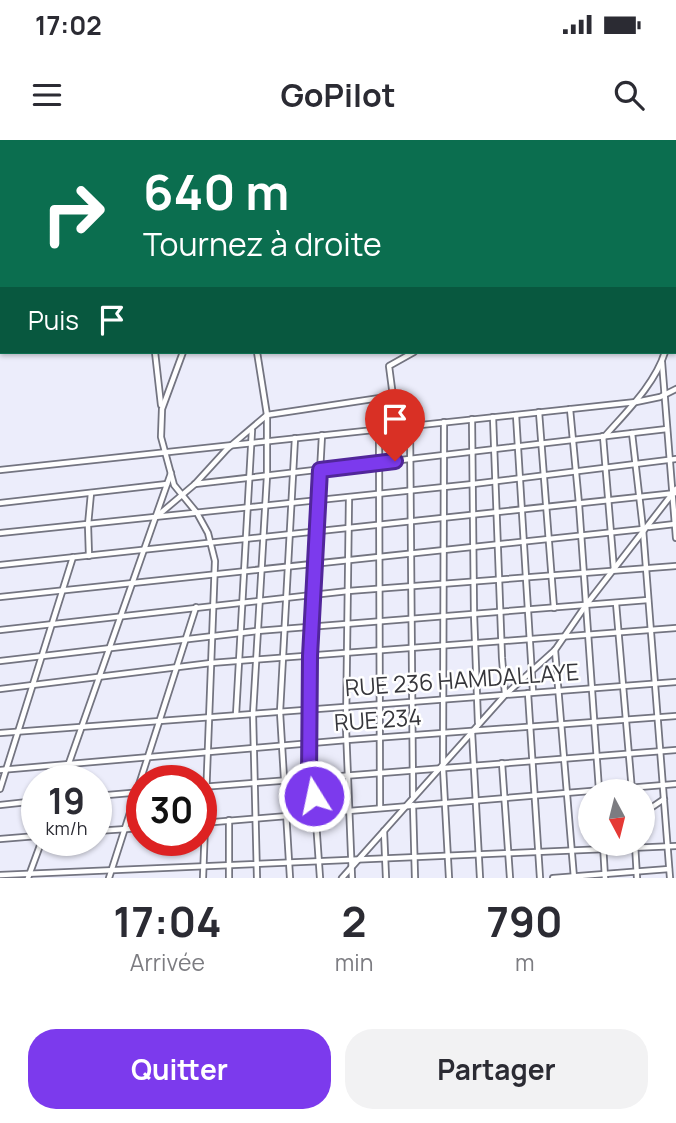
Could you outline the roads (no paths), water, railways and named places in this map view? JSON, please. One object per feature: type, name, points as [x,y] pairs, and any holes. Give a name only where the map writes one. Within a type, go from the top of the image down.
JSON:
[{"type":"street","points":[[155,354],[162,409],[161,437],[174,485],[197,513],[211,543],[215,574],[205,765]]},
{"type":"street","points":[[162,409],[182,354]]},
{"type":"street","points":[[257,354],[267,415],[267,476],[253,714],[257,878]]},
{"type":"street","points":[[397,427],[389,366],[410,354]]},
{"type":"street","points":[[614,570],[604,436],[636,402],[664,354]]},
{"type":"street","points":[[662,362],[667,429],[673,459],[676,538]]},
{"type":"street","points":[[0,470],[636,402],[676,389]]},
{"type":"street","points":[[155,518],[267,415],[393,396]]},
{"type":"street","points":[[570,409],[598,779]]},
{"type":"street","points":[[539,412],[554,608]]},
{"type":"street","points":[[516,415],[532,672],[530,727],[540,878]]},
{"type":"street","points":[[493,417],[505,695]]},
{"type":"street","points":[[472,419],[474,614],[479,724]]},
{"type":"street","points":[[444,422],[442,766],[449,878]]},
{"type":"street","points":[[410,426],[415,878]]},
{"type":"street","points":[[379,429],[380,808]]},
{"type":"street","points":[[195,484],[667,429]]},
{"type":"street","points":[[236,715],[252,430]]},
{"type":"street","points":[[632,433],[643,532],[670,878]]},
{"type":"street","points":[[320,878],[311,778],[309,709],[322,435]]},
{"type":"street","points":[[290,878],[280,712],[295,438]]},
{"type":"street","points":[[0,533],[411,491],[673,459]]},
{"type":"street","points":[[69,764],[172,472]]},
{"type":"street","points":[[0,503],[167,484]]},
{"type":"street","points":[[0,565],[317,533],[675,492]]},
{"type":"street","points":[[342,878],[505,695],[555,650],[675,492]]},
{"type":"street","points":[[89,556],[91,493]]},
{"type":"street","points":[[349,497],[346,706],[352,878]]},
{"type":"street","points":[[649,527],[675,524]]},
{"type":"street","points":[[0,597],[611,533],[643,532]]},
{"type":"street","points":[[0,789],[3,770],[33,685],[72,558]]},
{"type":"street","points":[[0,630],[314,594],[676,566]]},
{"type":"street","points":[[0,661],[257,631],[648,600]]},
{"type":"street","points":[[615,603],[631,779]]},
{"type":"street","points":[[147,765],[196,607]]},
{"type":"street","points":[[0,690],[211,663],[676,628]]},
{"type":"street","points":[[555,650],[574,877]]},
{"type":"street","name":"RUE 236 HAMDALLAYE","points":[[0,733],[676,682]]},
{"type":"street","name":"RUE 234","points":[[3,770],[282,745],[676,716]]},
{"type":"street","points":[[472,732],[480,878]]},
{"type":"street","points":[[217,786],[442,766],[676,750]]},
{"type":"street","points":[[502,763],[510,878]]},
{"type":"street","points":[[655,786],[676,784]]},
{"type":"street","points":[[217,821],[578,792]]},
{"type":"street","points":[[655,805],[664,799]]},
{"type":"street","points":[[0,804],[21,802]]},
{"type":"street","points":[[229,820],[229,878]]},
{"type":"street","points":[[109,878],[125,829],[112,830]]},
{"type":"street","points":[[384,831],[386,878]]},
{"type":"street","points":[[0,839],[21,837]]},
{"type":"street","points":[[655,847],[676,846]]},
{"type":"street","points":[[0,875],[29,876],[578,850]]},
{"type":"street","points":[[29,876],[36,856]]},
{"type":"street","points":[[203,856],[203,878]]},
{"type":"street","points":[[604,856],[605,876]]},
{"type":"street","points":[[636,856],[637,878]]},
{"type":"street","points":[[553,878],[669,869]]}]
